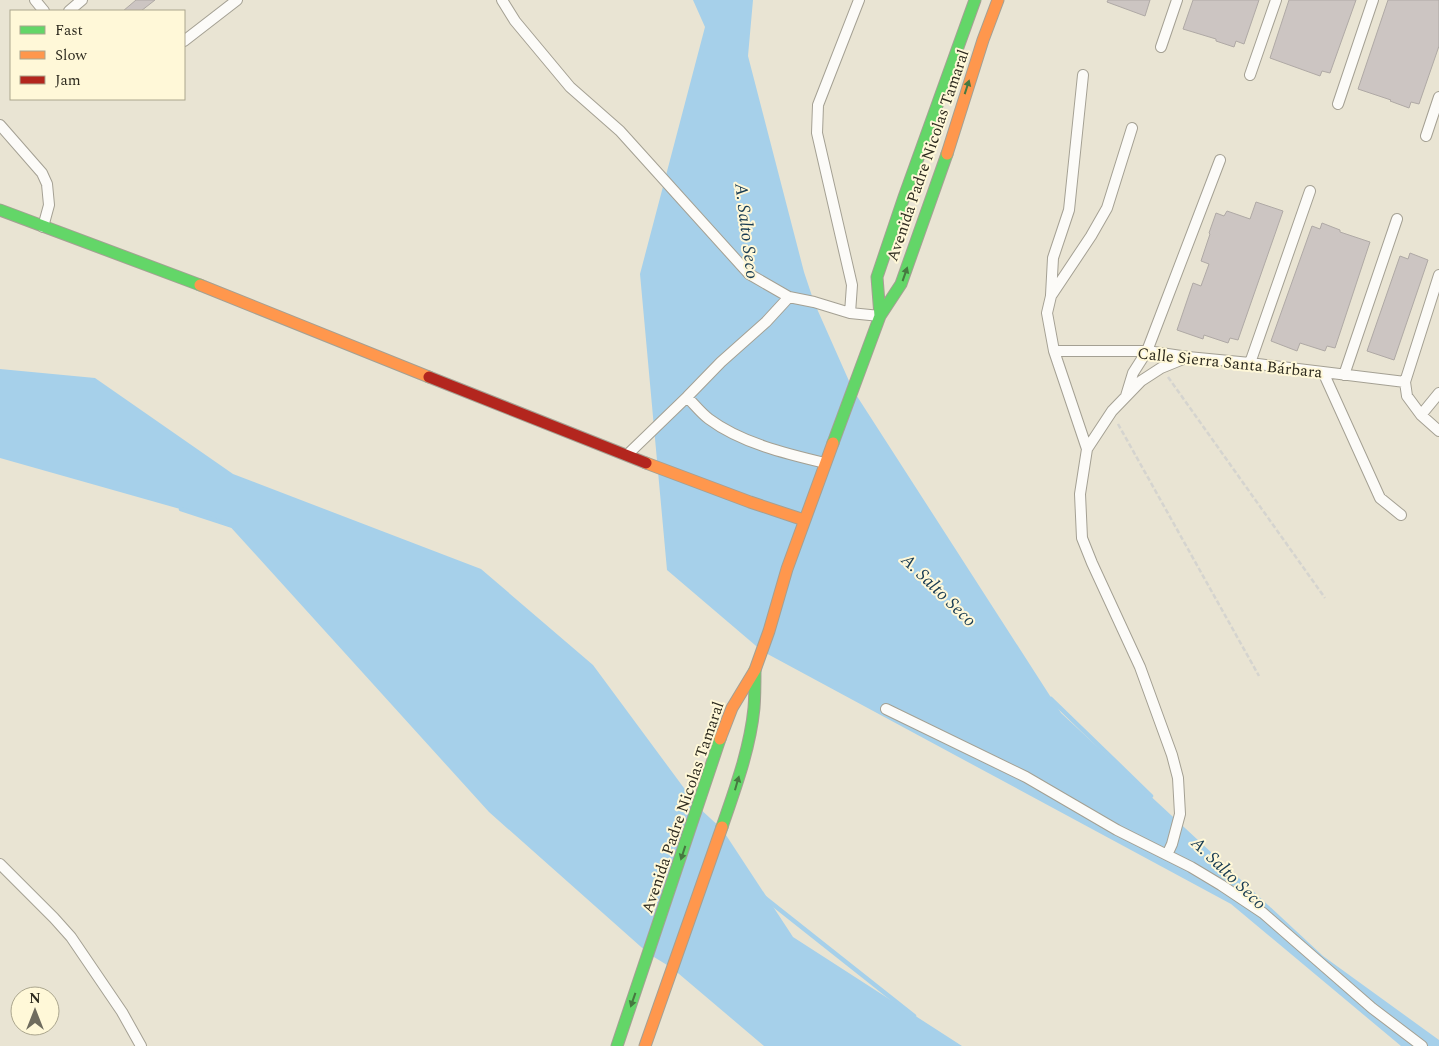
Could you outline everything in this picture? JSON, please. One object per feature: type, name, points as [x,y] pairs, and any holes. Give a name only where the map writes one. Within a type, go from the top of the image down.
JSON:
[{"type":"street","points":[[35,0],[43,10]]},
{"type":"street","points":[[70,10],[82,0]]},
{"type":"street","points":[[185,40],[237,0]]},
{"type":"street","points":[[502,0],[515,20],[570,87],[620,131],[750,274],[789,297],[814,302],[850,313],[880,316]]},
{"type":"street","points":[[850,313],[852,285],[817,133],[818,105],[859,0]]},
{"type":"street","name":"Avenida Padre Nicolas Tamaral","points":[[880,316],[877,277],[975,0]]},
{"type":"street","name":"Avenida Padre Nicolas Tamaral","points":[[645,1046],[722,734],[732,708],[755,670],[804,520],[880,316],[901,284],[998,0]]},
{"type":"street","points":[[1161,47],[1177,0]]},
{"type":"street","points":[[1250,76],[1276,0]]},
{"type":"street","points":[[1338,104],[1373,0]]},
{"type":"street","points":[[1083,74],[1069,210],[1053,258],[1051,296],[1047,313],[1054,351],[1087,450]]},
{"type":"street","points":[[1426,136],[1439,97]]},
{"type":"street","points":[[936,106],[958,114]]},
{"type":"street","points":[[0,126],[42,173],[47,184],[49,205],[43,227]]},
{"type":"street","points":[[1051,296],[1091,236],[1106,208],[1132,128]]},
{"type":"street","points":[[1126,397],[1133,373],[1147,351],[1220,160]]},
{"type":"street","points":[[1250,363],[1310,191]]},
{"type":"street","points":[[0,210],[238,300],[496,404],[741,499],[804,520]]},
{"type":"street","points":[[1344,375],[1397,219]]},
{"type":"street","points":[[1439,275],[1405,382],[1406,396],[1420,415],[1439,431]]},
{"type":"street","points":[[627,454],[766,322],[789,297]]},
{"type":"street","name":"Calle Sierra Santa Bárbara","points":[[1054,351],[1147,351],[1405,382]]},
{"type":"street","points":[[1167,855],[1180,814],[1178,778],[1172,755],[1140,667],[1082,538],[1080,494],[1087,450],[1112,412],[1141,382],[1161,368],[1188,357]]},
{"type":"street","points":[[1323,372],[1380,498],[1402,515]]},
{"type":"street","points":[[1420,415],[1439,393]]},
{"type":"street","points":[[687,397],[709,419],[752,442],[825,463]]},
{"type":"street","name":"Avenida Padre Nicolas Tamaral","points":[[617,1046],[675,920],[722,829],[747,746],[754,709],[755,670]]},
{"type":"street","points":[[886,709],[1026,777],[1117,830],[1206,876],[1263,913],[1372,1008],[1422,1046]]},
{"type":"street","points":[[0,864],[71,937],[122,1012],[141,1046]]},
{"type":"path","points":[[1161,368],[1325,598]]},
{"type":"path","points":[[1112,412],[1259,676]]},
{"type":"water","points":[[693,0],[753,0],[748,56],[804,272],[814,302],[853,390],[1061,713],[1323,956],[1439,1040],[1439,1046],[1401,1046],[1231,904],[762,651],[667,570],[640,274],[705,27]]},
{"type":"water","points":[[0,369],[95,378],[233,474],[481,569],[593,665],[698,807],[722,829],[793,937],[962,1046],[764,1046],[672,968],[649,954],[489,812],[226,522],[0,458]]},
{"type":"building","points":[[136,0],[155,0],[142,10],[124,10]]},
{"type":"building","points":[[1108,0],[1150,0],[1145,16],[1107,2]]},
{"type":"building","points":[[1193,0],[1259,0],[1244,44],[1236,41],[1234,47],[1216,41],[1216,39],[1183,29]]},
{"type":"building","points":[[1289,0],[1356,0],[1330,73],[1322,71],[1320,76],[1270,58]]},
{"type":"building","points":[[1388,0],[1439,0],[1439,46],[1419,104],[1411,102],[1409,108],[1358,89]]},
{"type":"building","points":[[1256,202],[1283,211],[1238,340],[1230,338],[1228,343],[1204,335],[1203,339],[1177,330],[1193,283],[1201,286],[1209,264],[1201,261],[1216,213],[1224,216],[1227,211],[1250,219]]},
{"type":"building","points":[[1322,223],[1340,230],[1340,232],[1370,242],[1335,348],[1327,346],[1325,351],[1300,343],[1297,351],[1271,341],[1312,226],[1320,229]]},
{"type":"building","points":[[1410,253],[1428,260],[1394,360],[1367,351],[1400,256],[1408,259]]},
{"type":"waterway","points":[[181,509],[233,526]]},
{"type":"waterway","name":"A. Salto Seco","points":[[1051,699],[1151,796]]},
{"type":"waterway","points":[[765,898],[914,1016]]},
{"type":"traffic: fast","points":[[880,316],[877,277],[975,0]]},
{"type":"traffic: fast","points":[[833,443],[880,316],[901,284],[947,154]]},
{"type":"traffic: fast","points":[[0,210],[200,285]]},
{"type":"traffic: fast","points":[[722,827],[749,739],[754,708],[755,670]]},
{"type":"traffic: fast","points":[[617,1046],[720,739]]},
{"type":"traffic: slow","points":[[947,154],[983,40],[998,0]]},
{"type":"traffic: slow","points":[[200,285],[429,377]]},
{"type":"traffic: slow","points":[[720,739],[732,708],[755,670],[769,631],[787,569],[833,443]]},
{"type":"traffic: slow","points":[[646,463],[804,520]]},
{"type":"traffic: slow","points":[[645,1046],[722,827]]},
{"type":"traffic: jam","points":[[429,377],[646,463]]}]
